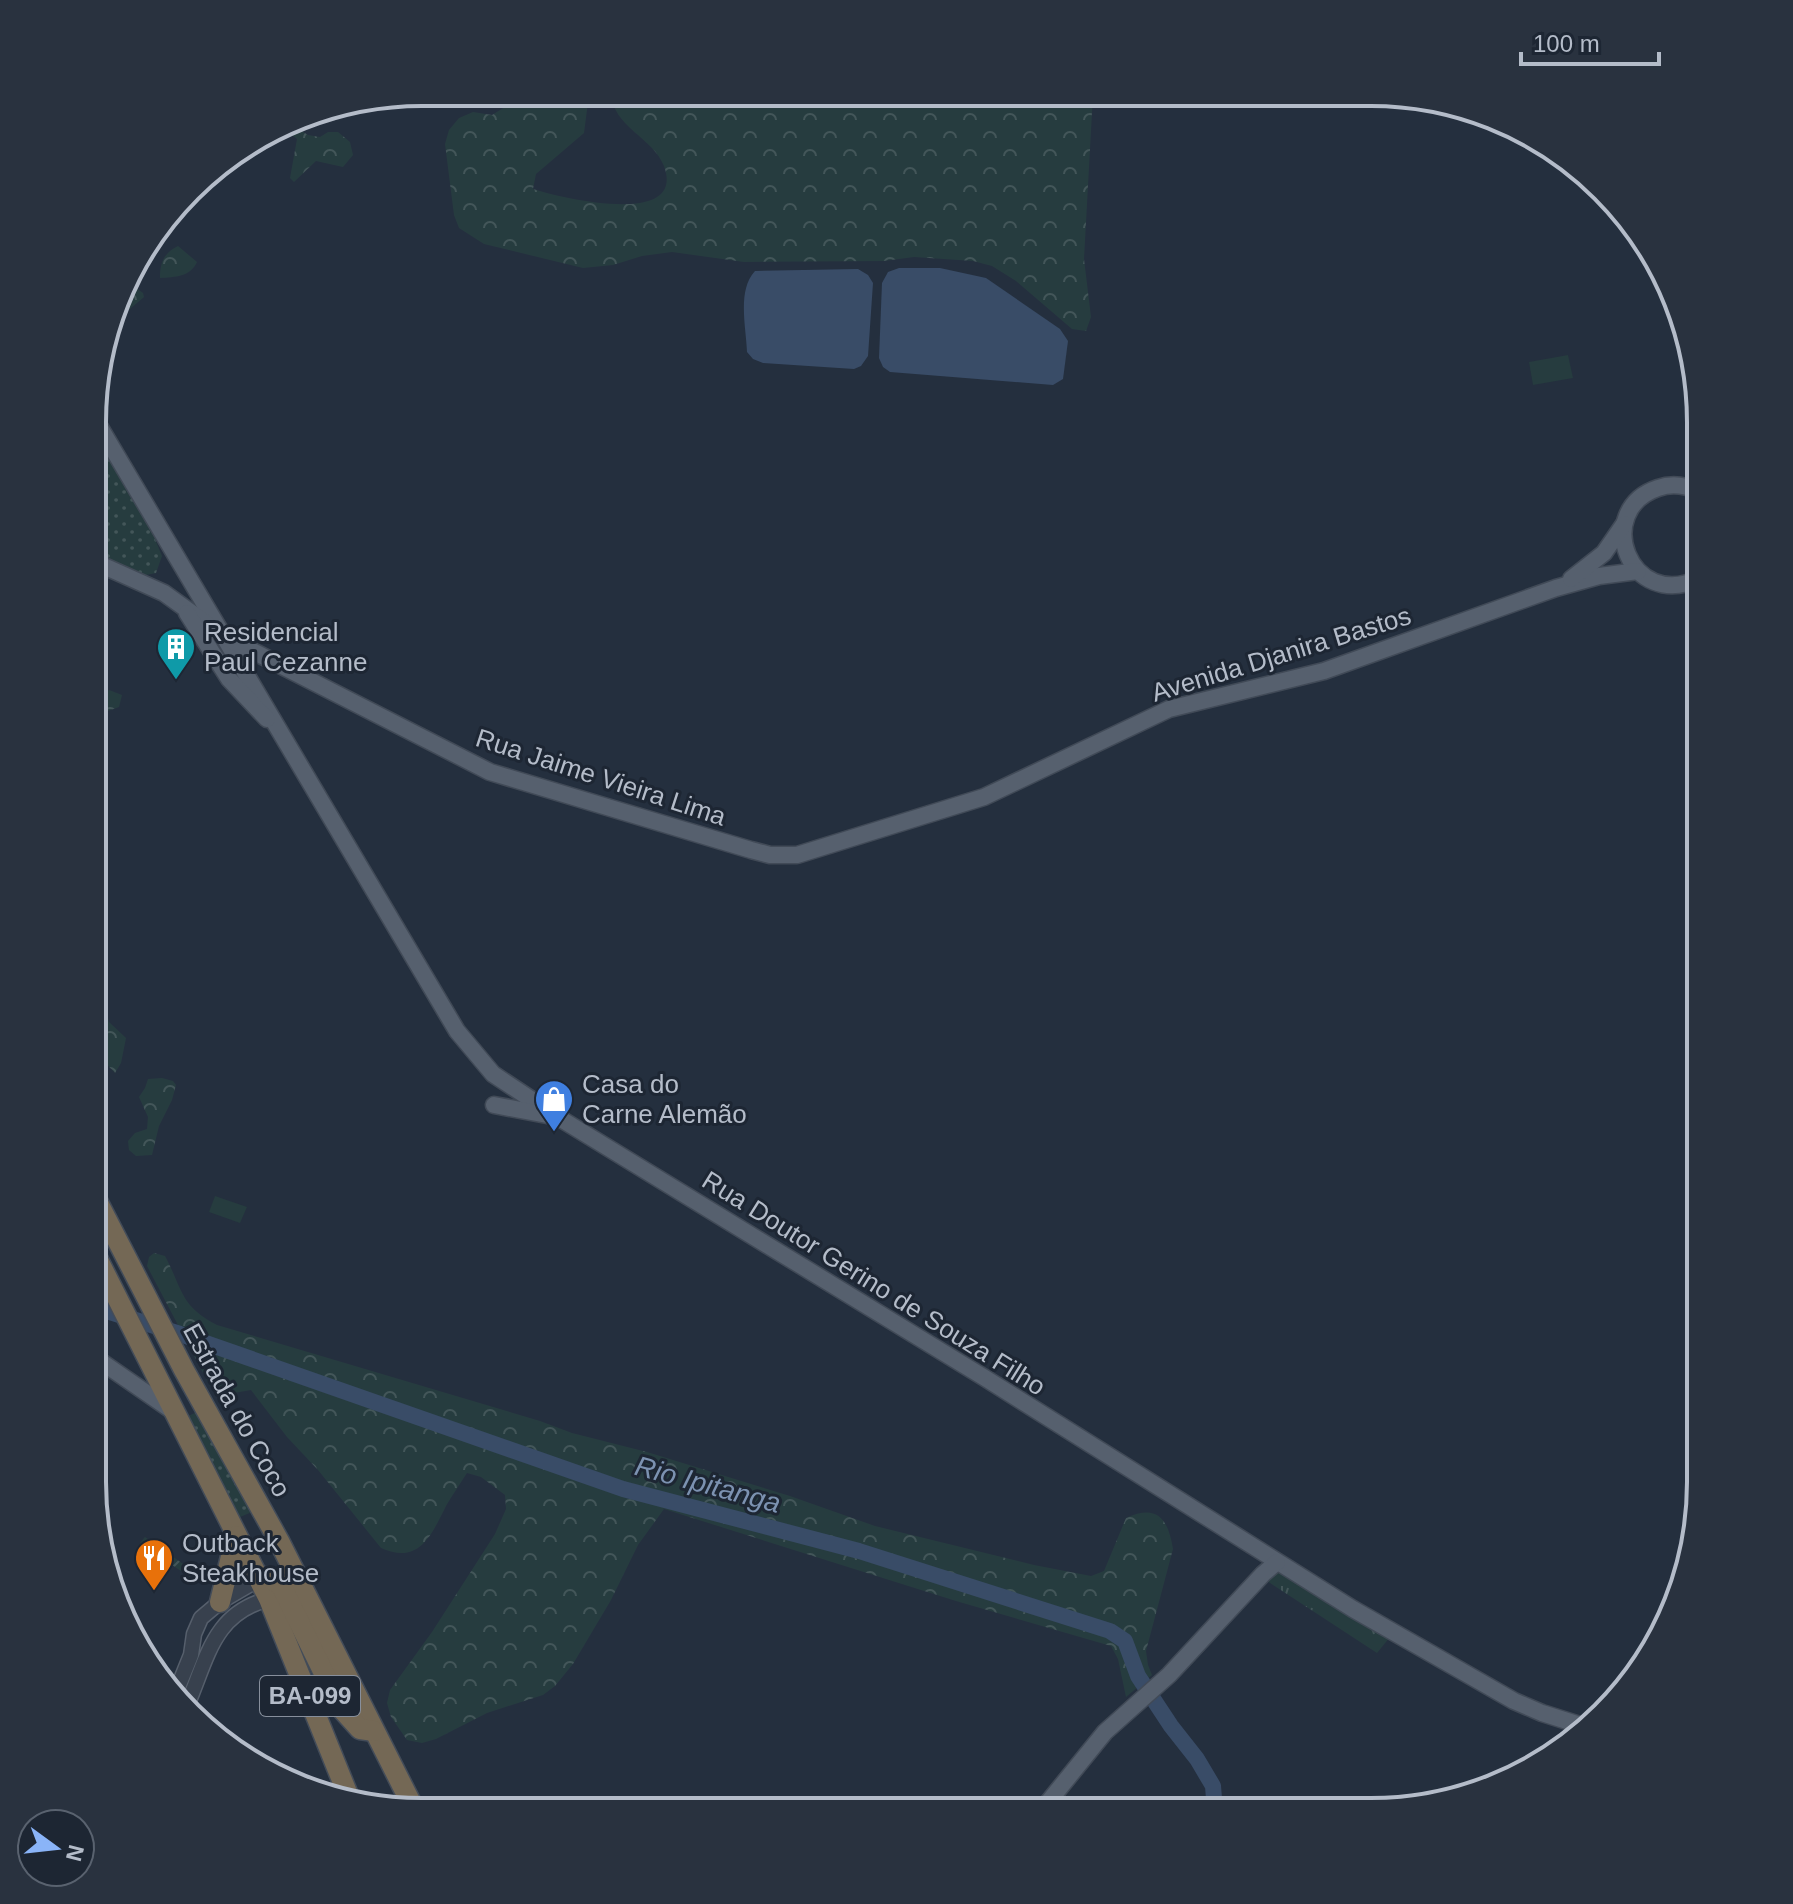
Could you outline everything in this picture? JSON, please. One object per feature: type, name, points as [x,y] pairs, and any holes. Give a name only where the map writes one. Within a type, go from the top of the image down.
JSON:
[{"type":"highway","name":"Estrada do Coco","points":[[106,1218],[184,1370],[279,1541],[407,1797]]},
{"type":"highway","name":"Estrada do Coco","points":[[106,1281],[155,1368],[174,1412],[269,1599],[345,1788]]},
{"type":"highway","points":[[212,1608],[236,1536]]},
{"type":"highway","points":[[259,1579],[267,1577],[281,1585],[341,1708],[360,1729],[374,1731]]},
{"type":"highway","points":[[399,1782],[400,1797]]},
{"type":"main road","name":"Rua Doutor Gerino de Souza Filho","points":[[106,437],[457,1031],[493,1074],[556,1116],[985,1378],[1401,1638],[1514,1701],[1575,1723]]},
{"type":"main road","name":"Avenida Djanira Bastos","points":[[1556,588],[1594,563],[1625,523],[1635,503],[1654,489],[1678,485],[1687,488]]},
{"type":"main road","points":[[1625,523],[1625,549],[1638,571],[1662,585],[1687,584]]},
{"type":"main road","name":"Rua Jaime Vieira Lima","points":[[106,567],[164,593],[225,637],[490,772],[751,850],[770,855],[797,855]]},
{"type":"main road","name":"Avenida Djanira Bastos","points":[[797,855],[984,797],[1169,709],[1324,671],[1556,588],[1599,576],[1638,571]]},
{"type":"main road","name":"Rua Doutor Gerino de Souza Filho","points":[[184,608],[229,679],[249,703],[280,731]]},
{"type":"main road","points":[[494,1105],[556,1116]]},
{"type":"main road","points":[[106,1365],[174,1412]]},
{"type":"main road","points":[[1051,1798],[1074,1767],[1119,1718],[1169,1675],[1263,1574],[1270,1558]]},
{"type":"street","points":[[179,1684],[191,1655],[197,1625],[212,1608],[259,1579]]},
{"type":"street","points":[[191,1697],[221,1627],[238,1610],[269,1599]]},
{"type":"street","points":[[212,1608],[221,1627]]},
{"type":"green space","points":[[506,106],[587,106],[584,133],[536,174],[533,189],[567,198],[616,204],[639,203],[657,197],[666,185],[664,166],[659,156],[625,123],[614,106],[1092,106],[1084,259],[1091,317],[1086,331],[1072,329],[1016,281],[992,266],[973,261],[914,257],[884,261],[744,262],[672,252],[583,268],[484,244],[459,228],[454,215],[445,144],[449,130],[459,118],[473,112],[492,115]]},
{"type":"green space","points":[[301,130],[320,137],[328,132],[338,132],[350,142],[353,155],[343,167],[316,161],[294,182],[290,178],[297,139],[292,134]]},
{"type":"green space","points":[[178,246],[197,262],[186,273],[160,278],[164,259]]},
{"type":"green space","points":[[136,288],[144,297],[126,312]]},
{"type":"green space","points":[[1568,355],[1573,378],[1533,385],[1529,362]]},
{"type":"green space","points":[[106,446],[141,505],[162,556],[156,573],[146,575],[106,558]]},
{"type":"green space","points":[[106,692],[122,695],[119,707],[106,712]]},
{"type":"green space","points":[[106,1010],[109,1022],[126,1038],[121,1063],[115,1073],[106,1064]]},
{"type":"green space","points":[[162,1078],[176,1085],[172,1100],[159,1126],[152,1155],[136,1156],[129,1150],[128,1141],[135,1133],[147,1129],[148,1117],[139,1097],[148,1079]]},
{"type":"green space","points":[[215,1196],[247,1207],[240,1223],[209,1212]]},
{"type":"green space","points":[[154,1253],[165,1256],[189,1304],[217,1325],[572,1433],[647,1452],[875,1526],[1091,1576],[1104,1571],[1126,1518],[1153,1513],[1168,1529],[1173,1549],[1146,1651],[1152,1675],[1126,1697],[1118,1659],[1111,1646],[664,1509],[638,1545],[611,1600],[573,1664],[555,1686],[543,1695],[487,1713],[436,1739],[422,1743],[407,1740],[391,1717],[387,1703],[390,1690],[432,1632],[495,1534],[506,1509],[505,1495],[481,1477],[467,1473],[422,1545],[405,1553],[381,1548],[251,1390],[222,1395],[210,1386],[147,1266],[149,1257]]},
{"type":"green space","points":[[200,1411],[252,1512],[235,1519],[183,1418]]},
{"type":"green space","points":[[145,1537],[203,1578],[197,1582],[140,1543]]},
{"type":"green space","points":[[1274,1565],[1390,1637],[1377,1653],[1264,1579]]},
{"type":"water","points":[[899,268],[940,268],[986,278],[1060,329],[1068,341],[1063,379],[1053,385],[890,372],[883,367],[879,358],[882,283],[888,272]]},
{"type":"water","points":[[858,269],[868,275],[873,283],[868,356],[861,366],[854,369],[763,363],[747,352],[744,298],[749,279],[755,271]]},
{"type":"waterway","name":"Rio Ipitanga","points":[[106,1311],[623,1489],[859,1551],[1110,1631],[1125,1641],[1138,1676],[1197,1759],[1213,1786],[1214,1798]]},
{"type":"place","name":"Residencial Paul Cezanne","points":[[176,681]]},
{"type":"place","name":"Casa do Carne Alemão","points":[[554,1133]]},
{"type":"place","name":"Outback Steakhouse","points":[[154,1592]]}]
